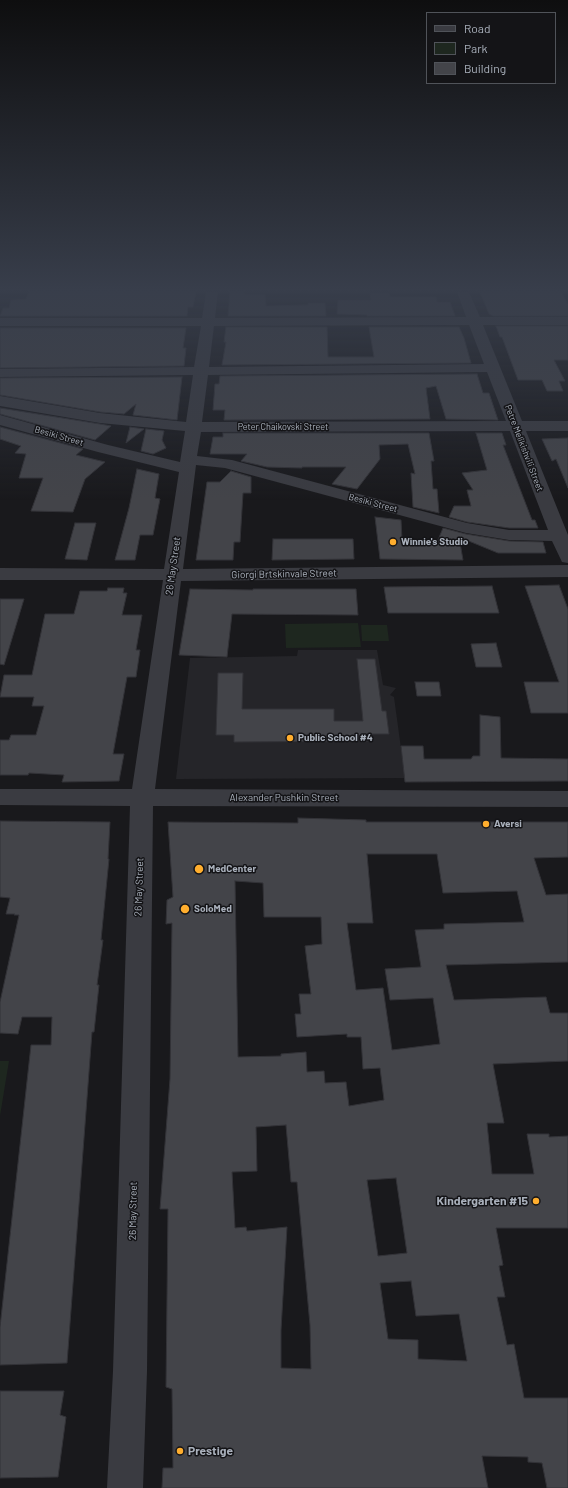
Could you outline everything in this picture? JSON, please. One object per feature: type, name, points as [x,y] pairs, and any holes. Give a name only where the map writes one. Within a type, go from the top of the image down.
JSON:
[{"type":"street","name":"26 May Street","points":[[125,1488],[130,1371],[142,797],[202,361]]},
{"type":"street","name":"Petre Melikishvili Street","points":[[490,361],[568,560]]},
{"type":"street","points":[[0,373],[493,368]]},
{"type":"street","name":"Peter Chaikovski Street","points":[[0,401],[100,418],[193,427],[568,426]]},
{"type":"street","name":"Besiki Street","points":[[0,420],[104,449],[188,465],[226,463],[466,528],[509,535],[558,536]]},
{"type":"street","name":"Giorgi Brtskinvale Street","points":[[0,574],[172,575],[568,560]]},
{"type":"street","name":"Alexander Pushkin Street","points":[[0,797],[568,799]]},
{"type":"shaded area","name":"Public School #4","points":[[298,650],[377,650],[383,685],[396,688],[390,695],[394,697],[405,778],[176,779],[190,658],[297,656]]},
{"type":"green space","points":[[358,623],[361,647],[286,648],[285,624]]},
{"type":"green space","points":[[361,625],[387,625],[389,641],[362,641]]},
{"type":"green space","points":[[0,1061],[9,1061],[0,1116]]},
{"type":"building","points":[[0,361],[185,361],[184,366],[0,368]]},
{"type":"building","points":[[223,361],[471,361],[471,363],[222,365]]},
{"type":"building","points":[[511,361],[555,361],[565,381],[559,381],[563,391],[547,391],[542,380],[518,380]]},
{"type":"building","points":[[477,374],[483,393],[489,393],[498,420],[446,419],[436,386],[426,388],[430,419],[224,420],[225,410],[213,410],[215,384],[219,384],[220,376]]},
{"type":"building","points":[[182,377],[177,420],[133,415],[136,404],[124,414],[100,412],[0,395],[0,378]]},
{"type":"building","points":[[0,408],[111,426],[95,440],[0,414]]},
{"type":"building","points":[[0,427],[83,449],[76,455],[105,462],[85,479],[73,512],[31,511],[43,478],[19,478],[26,454],[15,453],[21,446],[0,439]]},
{"type":"building","points":[[130,427],[144,429],[126,443]]},
{"type":"building","points":[[146,429],[164,431],[162,440],[166,448],[153,454],[141,451]]},
{"type":"building","points":[[223,433],[429,433],[434,461],[431,461],[433,489],[437,489],[439,513],[413,507],[411,473],[415,474],[408,444],[379,445],[380,459],[357,489],[332,484],[346,467],[267,467],[241,461],[247,454],[210,454],[213,437],[223,437]]},
{"type":"building","points":[[476,433],[502,433],[506,445],[503,445],[532,520],[535,520],[538,528],[509,528],[467,522],[449,517],[454,506],[471,506],[467,490],[473,490],[462,473],[487,470]]},
{"type":"building","points":[[568,438],[568,488],[556,459],[552,461],[542,439]]},
{"type":"building","points":[[137,469],[159,474],[155,498],[160,499],[153,535],[140,535],[135,560],[115,560],[129,508]]},
{"type":"building","points":[[231,471],[251,477],[251,493],[243,493],[240,542],[234,542],[233,560],[196,560],[207,482],[220,482]]},
{"type":"building","points":[[375,517],[401,520],[402,540],[438,540],[443,528],[466,534],[509,541],[543,542],[546,553],[498,553],[459,537],[463,560],[380,559]]},
{"type":"building","points":[[75,523],[96,523],[87,560],[65,559]]},
{"type":"building","points":[[273,539],[353,539],[354,559],[272,560]]},
{"type":"building","points":[[559,585],[568,609],[568,713],[531,713],[524,682],[559,682],[525,586]]},
{"type":"building","points":[[492,586],[499,613],[388,613],[384,587]]},
{"type":"building","points":[[108,588],[124,588],[123,593],[127,593],[122,615],[142,615],[136,650],[140,650],[136,677],[127,677],[113,754],[124,754],[119,781],[62,782],[64,775],[29,773],[28,775],[0,775],[0,740],[9,740],[11,735],[36,735],[44,706],[32,706],[34,697],[0,697],[4,675],[32,675],[45,614],[74,614],[80,591],[107,591]]},
{"type":"building","points":[[190,589],[356,589],[358,615],[232,614],[227,657],[179,655]]},
{"type":"building","points":[[0,599],[24,599],[4,665],[0,664]]},
{"type":"building","points":[[496,643],[502,667],[476,667],[471,644]]},
{"type":"building","points":[[357,659],[375,659],[382,711],[386,711],[389,734],[367,734],[368,741],[234,742],[234,735],[216,735],[218,673],[243,673],[242,709],[334,709],[334,721],[363,721]]},
{"type":"building","points":[[415,682],[439,682],[441,696],[417,696]]},
{"type":"building","points":[[480,715],[500,717],[501,758],[568,759],[568,781],[405,782],[401,746],[423,746],[424,759],[471,759],[473,756],[480,756]]},
{"type":"building","points":[[298,818],[366,820],[366,822],[568,822],[568,857],[534,858],[546,895],[568,894],[568,962],[446,965],[454,1000],[546,997],[550,1013],[568,1013],[568,1061],[493,1064],[504,1123],[487,1123],[492,1174],[534,1174],[527,1134],[549,1134],[549,1137],[568,1136],[568,1228],[496,1228],[503,1265],[499,1266],[505,1297],[497,1297],[507,1345],[514,1344],[524,1398],[568,1398],[568,1488],[547,1488],[542,1463],[528,1462],[528,1457],[482,1456],[488,1488],[162,1488],[163,1468],[173,1468],[172,1389],[166,1387],[168,1209],[160,1209],[170,1079],[172,923],[166,924],[167,900],[173,897],[168,822],[298,823]],"holes":[[[367,854],[437,854],[443,893],[517,891],[524,922],[444,924],[444,929],[415,930],[421,967],[385,969],[390,1000],[433,998],[440,1044],[392,1050],[383,988],[356,990],[347,923],[373,923]],[[235,881],[263,883],[264,917],[321,917],[322,944],[305,946],[311,994],[299,994],[301,1014],[295,1014],[297,1037],[347,1034],[347,1037],[361,1037],[363,1069],[380,1068],[384,1100],[349,1106],[346,1082],[325,1083],[324,1071],[307,1072],[306,1052],[281,1054],[281,1056],[238,1057]],[[286,1125],[291,1182],[297,1182],[310,1325],[311,1369],[281,1368],[281,1330],[287,1227],[247,1231],[246,1227],[235,1228],[232,1172],[257,1171],[256,1127]],[[396,1178],[407,1253],[378,1256],[367,1180]],[[411,1281],[416,1316],[459,1314],[467,1361],[418,1359],[418,1340],[388,1339],[380,1283]]]},
{"type":"building","points":[[0,821],[110,822],[109,859],[101,940],[103,940],[97,985],[99,985],[94,1032],[92,1032],[67,1363],[0,1365],[0,1327],[31,1045],[51,1045],[52,1017],[22,1017],[18,1034],[0,1033],[0,1002],[19,915],[6,914],[10,898],[0,897]]},
{"type":"building","points":[[0,1391],[64,1391],[60,1415],[66,1417],[58,1477],[0,1478]]},
{"type":"place","name":"Winnie's Studio","points":[[393,542]]},
{"type":"place","name":"Public School #4","points":[[290,738]]},
{"type":"place","name":"Aversi","points":[[486,824]]},
{"type":"place","name":"MedCenter","points":[[199,869]]},
{"type":"place","name":"SoloMed","points":[[185,909]]},
{"type":"place","name":"Kindergarten #15","points":[[536,1201]]},
{"type":"place","name":"Prestige","points":[[180,1451]]}]
